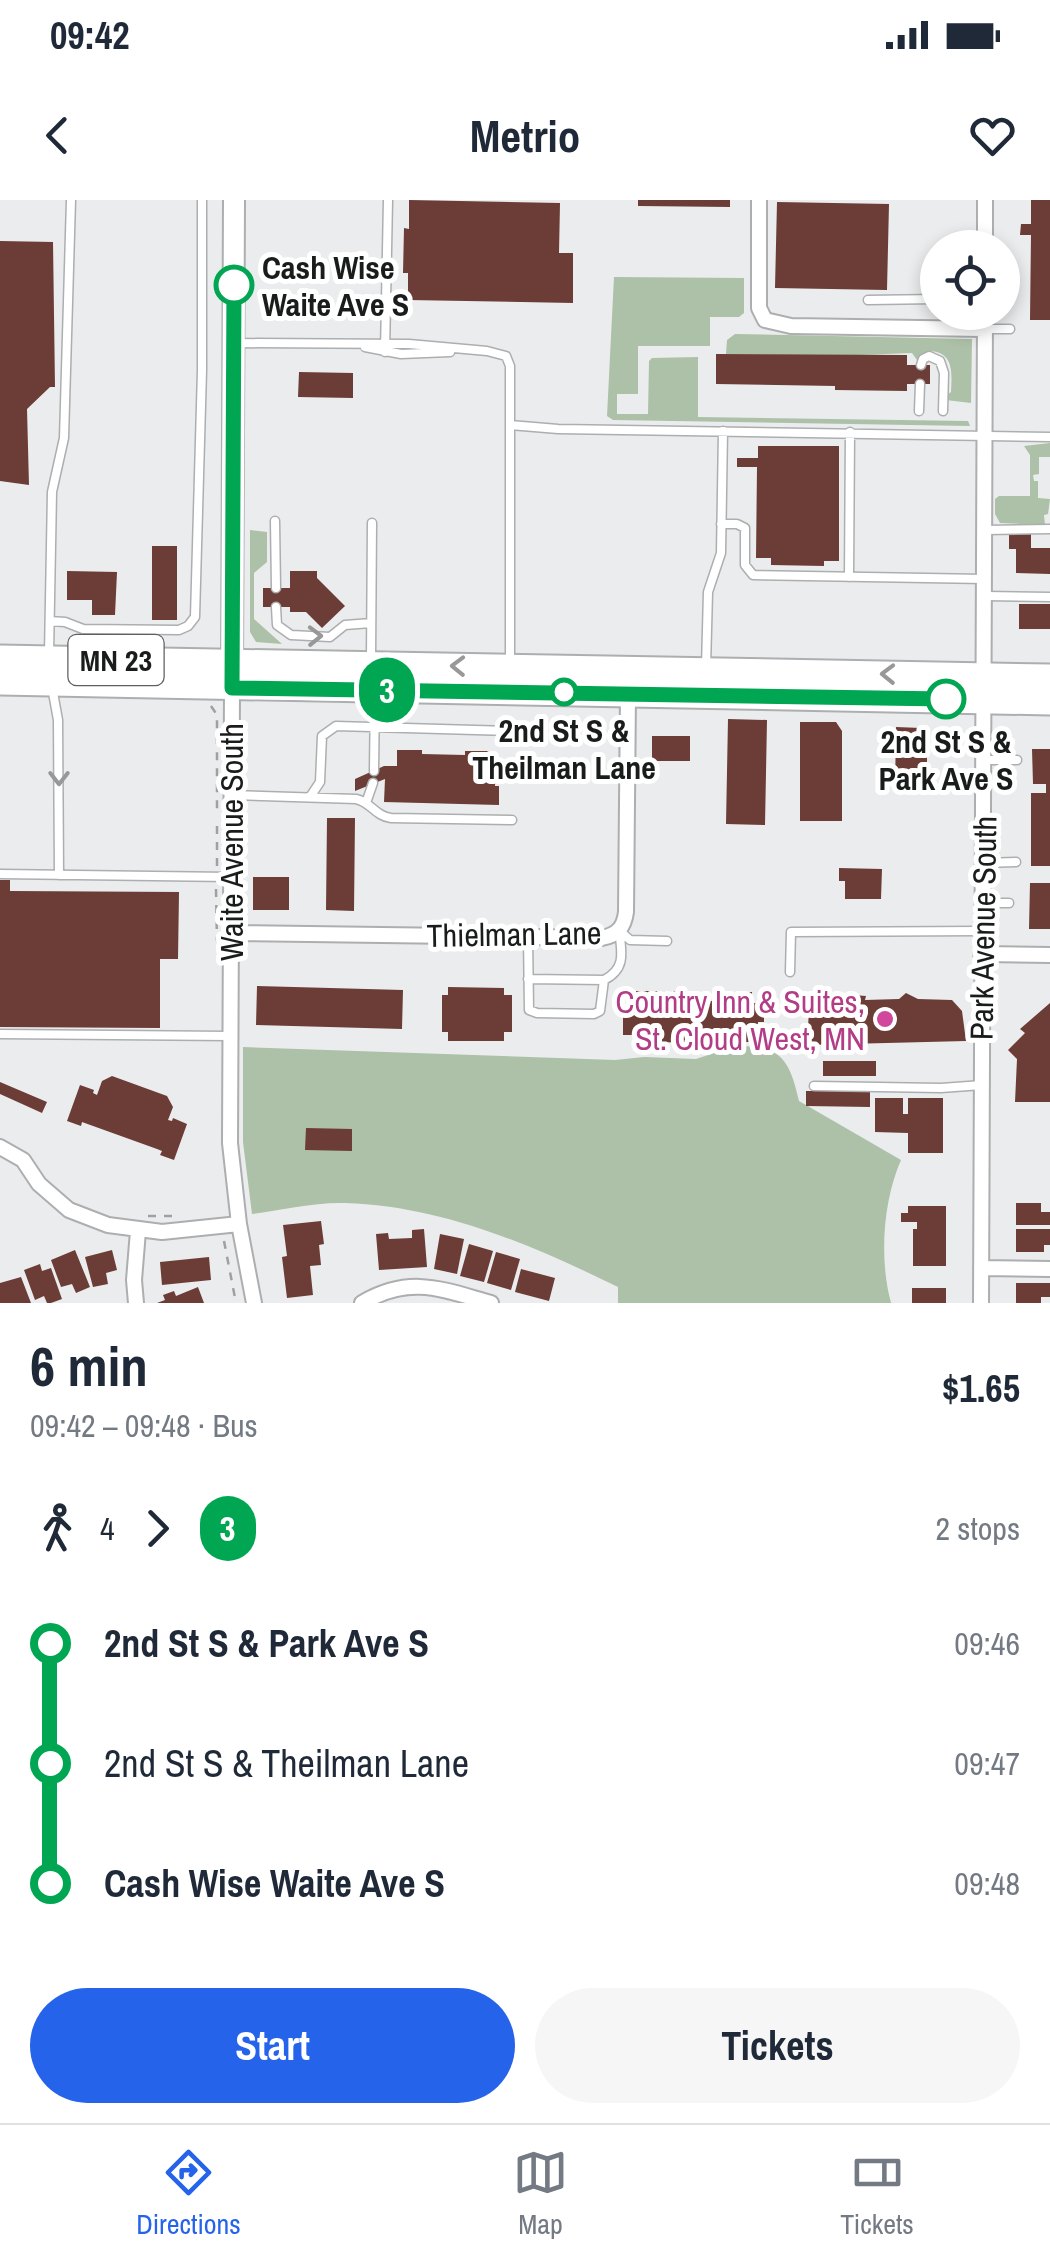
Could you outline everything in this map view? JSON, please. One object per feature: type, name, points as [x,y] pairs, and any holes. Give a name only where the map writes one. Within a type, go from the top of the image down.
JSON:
[{"type":"highway","name":"MN 23","points":[[0,658],[50,671],[232,688],[510,668],[706,671],[986,688],[1050,702]]},
{"type":"highway","name":"MN 23","points":[[0,682],[50,671],[232,662],[373,677],[628,693],[986,688],[1050,677]]},
{"type":"street","name":"Waite Avenue South","points":[[234,200],[231,795],[223,876],[230,933],[230,1143],[239,1224],[254,1303]]},
{"type":"street","points":[[759,200],[759,308],[764,320],[791,326],[920,329]]},
{"type":"street","points":[[984,200],[985,230]]},
{"type":"street","name":"Park Avenue South","points":[[981,1303],[985,330]]},
{"type":"street","name":"Thielman Lane","points":[[230,933],[602,938],[619,930],[626,912],[628,693]]},
{"type":"street","points":[[981,954],[1050,955]]},
{"type":"street","points":[[0,1147],[23,1160],[39,1184],[69,1210],[108,1225],[239,1224]]},
{"type":"street","points":[[136,1303],[137,1223]]},
{"type":"street","points":[[981,1268],[1050,1270]]},
{"type":"street","points":[[362,1303],[389,1289],[408,1285],[491,1303]]},
{"type":"lane","points":[[59,875],[58,720],[50,671],[50,621],[53,482],[64,438],[71,200]]},
{"type":"lane","points":[[50,621],[65,622],[79,629],[180,630],[195,617],[202,200]]},
{"type":"lane","points":[[385,348],[388,200]]},
{"type":"lane","points":[[868,300],[920,299]]},
{"type":"lane","points":[[233,343],[475,351],[502,354],[509,360],[510,668]]},
{"type":"lane","points":[[920,365],[923,359],[933,356],[943,366],[943,411]]},
{"type":"lane","points":[[919,411],[920,384]]},
{"type":"lane","points":[[510,424],[558,429],[1050,437]]},
{"type":"lane","points":[[706,671],[708,592],[721,560],[723,431]]},
{"type":"lane","points":[[849,577],[850,432]]},
{"type":"lane","points":[[275,521],[276,588]]},
{"type":"lane","points":[[372,523],[374,771]]},
{"type":"lane","points":[[722,524],[745,528],[744,558],[749,574],[986,579]]},
{"type":"lane","points":[[985,530],[1050,529]]},
{"type":"lane","points":[[986,596],[1050,596]]},
{"type":"lane","points":[[276,607],[277,625],[291,636],[330,637],[345,625],[371,623]]},
{"type":"lane","points":[[307,798],[319,788],[320,742],[326,731],[336,726],[514,731]]},
{"type":"lane","points":[[985,760],[1017,760]]},
{"type":"lane","points":[[366,803],[373,783]]},
{"type":"lane","points":[[231,795],[356,800],[384,817],[512,820]]},
{"type":"lane","points":[[983,862],[1016,862]]},
{"type":"lane","points":[[0,874],[223,876]]},
{"type":"lane","points":[[982,902],[1009,903]]},
{"type":"lane","points":[[619,930],[630,940],[667,941]]},
{"type":"lane","points":[[528,979],[604,980],[620,967],[619,930]]},
{"type":"lane","points":[[790,972],[790,932],[982,931]]},
{"type":"lane","points":[[528,937],[530,1010],[594,1014],[603,1003],[604,980]]},
{"type":"lane","points":[[0,1034],[230,1036]]},
{"type":"lane","points":[[814,1086],[982,1085]]},
{"type":"path","points":[[205,702],[217,716],[223,876],[217,948]]},
{"type":"path","points":[[137,1223],[188,1215]]},
{"type":"path","points":[[222,1226],[236,1303]]},
{"type":"green space","points":[[614,277],[744,278],[744,313],[739,317],[710,317],[710,346],[638,346],[638,394],[617,394],[617,414],[648,414],[652,358],[698,357],[698,417],[968,421],[970,426],[613,420],[607,416]]},
{"type":"green space","points":[[735,334],[972,339],[971,403],[946,400],[951,392],[951,371],[947,359],[937,352],[929,351],[917,360],[912,353],[726,354],[727,340]]},
{"type":"green space","points":[[1050,443],[1050,457],[1039,457],[1039,474],[1033,475],[1034,481],[1038,481],[1038,498],[1050,499],[1045,525],[1000,523],[995,514],[995,499],[1030,496],[1030,455],[1024,446]]},
{"type":"green space","points":[[250,530],[267,532],[267,562],[254,573],[254,619],[282,644],[256,642],[250,632]]},
{"type":"green space","points":[[736,1046],[763,1049],[781,1057],[799,1101],[901,1160],[890,1193],[885,1230],[885,1268],[891,1303],[618,1303],[618,1287],[553,1257],[486,1230],[416,1211],[345,1203],[252,1214],[243,1142],[243,1047],[615,1060],[696,1059]]},
{"type":"building","points":[[409,200],[560,203],[559,253],[573,253],[573,303],[408,300],[408,273],[403,273]]},
{"type":"building","points":[[638,200],[730,200],[730,207],[638,206]]},
{"type":"building","points":[[1031,200],[1050,200],[1050,320],[1030,320],[1031,235],[1020,235],[1021,224],[1031,224]]},
{"type":"building","points":[[777,202],[889,204],[887,290],[775,288]]},
{"type":"building","points":[[0,241],[53,242],[55,387],[50,387],[27,409],[29,485],[0,481]]},
{"type":"building","points":[[716,354],[907,355],[907,365],[930,365],[930,384],[907,384],[907,391],[716,384]]},
{"type":"building","points":[[299,372],[353,373],[353,398],[298,397]]},
{"type":"building","points":[[758,446],[839,446],[839,561],[824,561],[824,566],[771,565],[771,558],[756,558],[757,467],[737,467],[737,458],[758,458]]},
{"type":"building","points":[[1009,533],[1031,533],[1031,548],[1050,548],[1050,574],[1016,573],[1016,549],[1009,549]]},
{"type":"building","points":[[152,546],[177,546],[177,620],[152,620]]},
{"type":"building","points":[[67,571],[117,572],[115,615],[92,615],[92,600],[67,600]]},
{"type":"building","points":[[290,571],[317,571],[317,578],[345,606],[322,628],[306,612],[290,612],[290,607],[263,607],[263,588],[290,588]]},
{"type":"building","points":[[1019,604],[1050,604],[1050,629],[1019,629]]},
{"type":"building","points":[[728,719],[767,720],[765,825],[726,824]]},
{"type":"building","points":[[800,722],[836,722],[842,731],[842,821],[800,821]]},
{"type":"building","points":[[896,727],[921,728],[921,757],[927,757],[927,765],[922,765],[921,774],[930,774],[930,791],[895,791]]},
{"type":"building","points":[[652,736],[690,736],[690,761],[652,761]]},
{"type":"building","points":[[1032,749],[1050,749],[1050,866],[1031,866],[1031,793],[1046,793],[1046,784],[1033,784]]},
{"type":"building","points":[[397,750],[465,755],[465,751],[490,751],[490,768],[496,768],[495,786],[499,786],[499,805],[384,802],[385,779],[355,791],[355,779],[384,766],[397,766]]},
{"type":"building","points":[[327,818],[355,818],[354,911],[326,910]]},
{"type":"building","points":[[839,868],[882,869],[881,899],[845,899],[845,881],[839,881]]},
{"type":"building","points":[[253,877],[289,877],[289,910],[253,910]]},
{"type":"building","points":[[0,880],[10,880],[10,891],[179,892],[178,959],[160,959],[160,1028],[0,1027]]},
{"type":"building","points":[[1030,883],[1050,883],[1050,929],[1029,929]]},
{"type":"building","points":[[257,986],[403,990],[402,1029],[256,1025]]},
{"type":"building","points":[[448,987],[504,988],[504,995],[512,995],[512,1032],[504,1032],[504,1041],[448,1041],[448,1032],[442,1032],[442,995],[448,995]]},
{"type":"building","points":[[636,991],[675,991],[675,1001],[720,1001],[720,992],[752,992],[752,1003],[758,1003],[758,1010],[764,1010],[764,1022],[758,1022],[758,1034],[750,1034],[750,1042],[710,1042],[710,1037],[685,1037],[685,1042],[635,1043],[635,1035],[623,1035],[623,1009],[629,1008],[629,1002],[636,1002]]},
{"type":"building","name":"Country Inn & Suites, St. Cloud West, MN","points":[[810,992],[866,996],[865,1000],[899,999],[906,993],[918,999],[952,1000],[962,1011],[966,1041],[807,1045]]},
{"type":"building","points":[[1050,1003],[1050,1102],[1015,1102],[1017,1059],[1008,1050],[1025,1033],[1020,1029]]},
{"type":"building","points":[[823,1061],[876,1061],[876,1076],[823,1076]]},
{"type":"building","points":[[112,1076],[167,1096],[173,1107],[168,1120],[187,1124],[174,1160],[160,1155],[162,1151],[157,1149],[82,1122],[81,1126],[67,1121],[80,1085],[97,1095],[102,1081]]},
{"type":"building","points":[[0,1082],[47,1102],[42,1113],[0,1094]]},
{"type":"building","points":[[806,1091],[870,1091],[870,1107],[806,1106]]},
{"type":"building","points":[[875,1098],[903,1098],[903,1114],[908,1114],[908,1098],[943,1098],[943,1153],[908,1153],[908,1133],[875,1132]]},
{"type":"building","points":[[306,1128],[352,1129],[352,1151],[305,1150]]},
{"type":"building","points":[[1016,1203],[1041,1203],[1041,1212],[1050,1212],[1050,1225],[1016,1225]]},
{"type":"building","points":[[908,1206],[946,1206],[946,1266],[913,1266],[913,1229],[917,1229],[917,1222],[901,1222],[901,1213],[908,1213]]},
{"type":"building","points":[[321,1221],[321,1265],[310,1266],[313,1295],[287,1298],[283,1225]]},
{"type":"building","points":[[424,1229],[427,1267],[379,1270],[376,1234],[388,1233],[389,1239],[412,1238],[412,1230]]},
{"type":"building","points":[[1016,1229],[1050,1229],[1050,1245],[1044,1245],[1044,1252],[1016,1252]]},
{"type":"building","points":[[440,1234],[464,1239],[457,1274],[434,1269]]},
{"type":"building","points":[[469,1244],[493,1251],[484,1282],[460,1276]]},
{"type":"building","points":[[75,1250],[90,1287],[76,1293],[72,1284],[61,1287],[51,1260]]},
{"type":"building","points":[[112,1250],[117,1270],[106,1273],[108,1284],[93,1287],[85,1257]]},
{"type":"building","points":[[496,1252],[520,1259],[511,1290],[487,1283]]},
{"type":"building","points":[[209,1257],[211,1280],[162,1285],[160,1262]]},
{"type":"building","points":[[40,1264],[42,1271],[51,1268],[62,1299],[47,1303],[44,1296],[35,1300],[24,1270]]},
{"type":"building","points":[[521,1269],[555,1278],[549,1301],[515,1292]]},
{"type":"building","points":[[21,1277],[31,1303],[0,1303],[0,1283]]},
{"type":"building","points":[[1016,1283],[1050,1283],[1050,1297],[1041,1297],[1041,1303],[1016,1303]]},
{"type":"building","points":[[198,1287],[204,1303],[157,1303],[165,1300],[163,1295],[174,1291],[176,1296]]},
{"type":"building","points":[[912,1288],[946,1288],[946,1303],[912,1303]]},
{"type":"bus line","name":"3","points":[[234,285],[232,688],[946,699]]},
{"type":"place","name":"Cash Wise Waite Ave S","points":[[234,285]]},
{"type":"place","name":"2nd St S & Theilman Lane","points":[[564,692]]},
{"type":"place","name":"2nd St S & Park Ave S","points":[[946,699]]},
{"type":"place","name":"Country Inn & Suites, St. Cloud West, MN","points":[[885,1019]]}]
